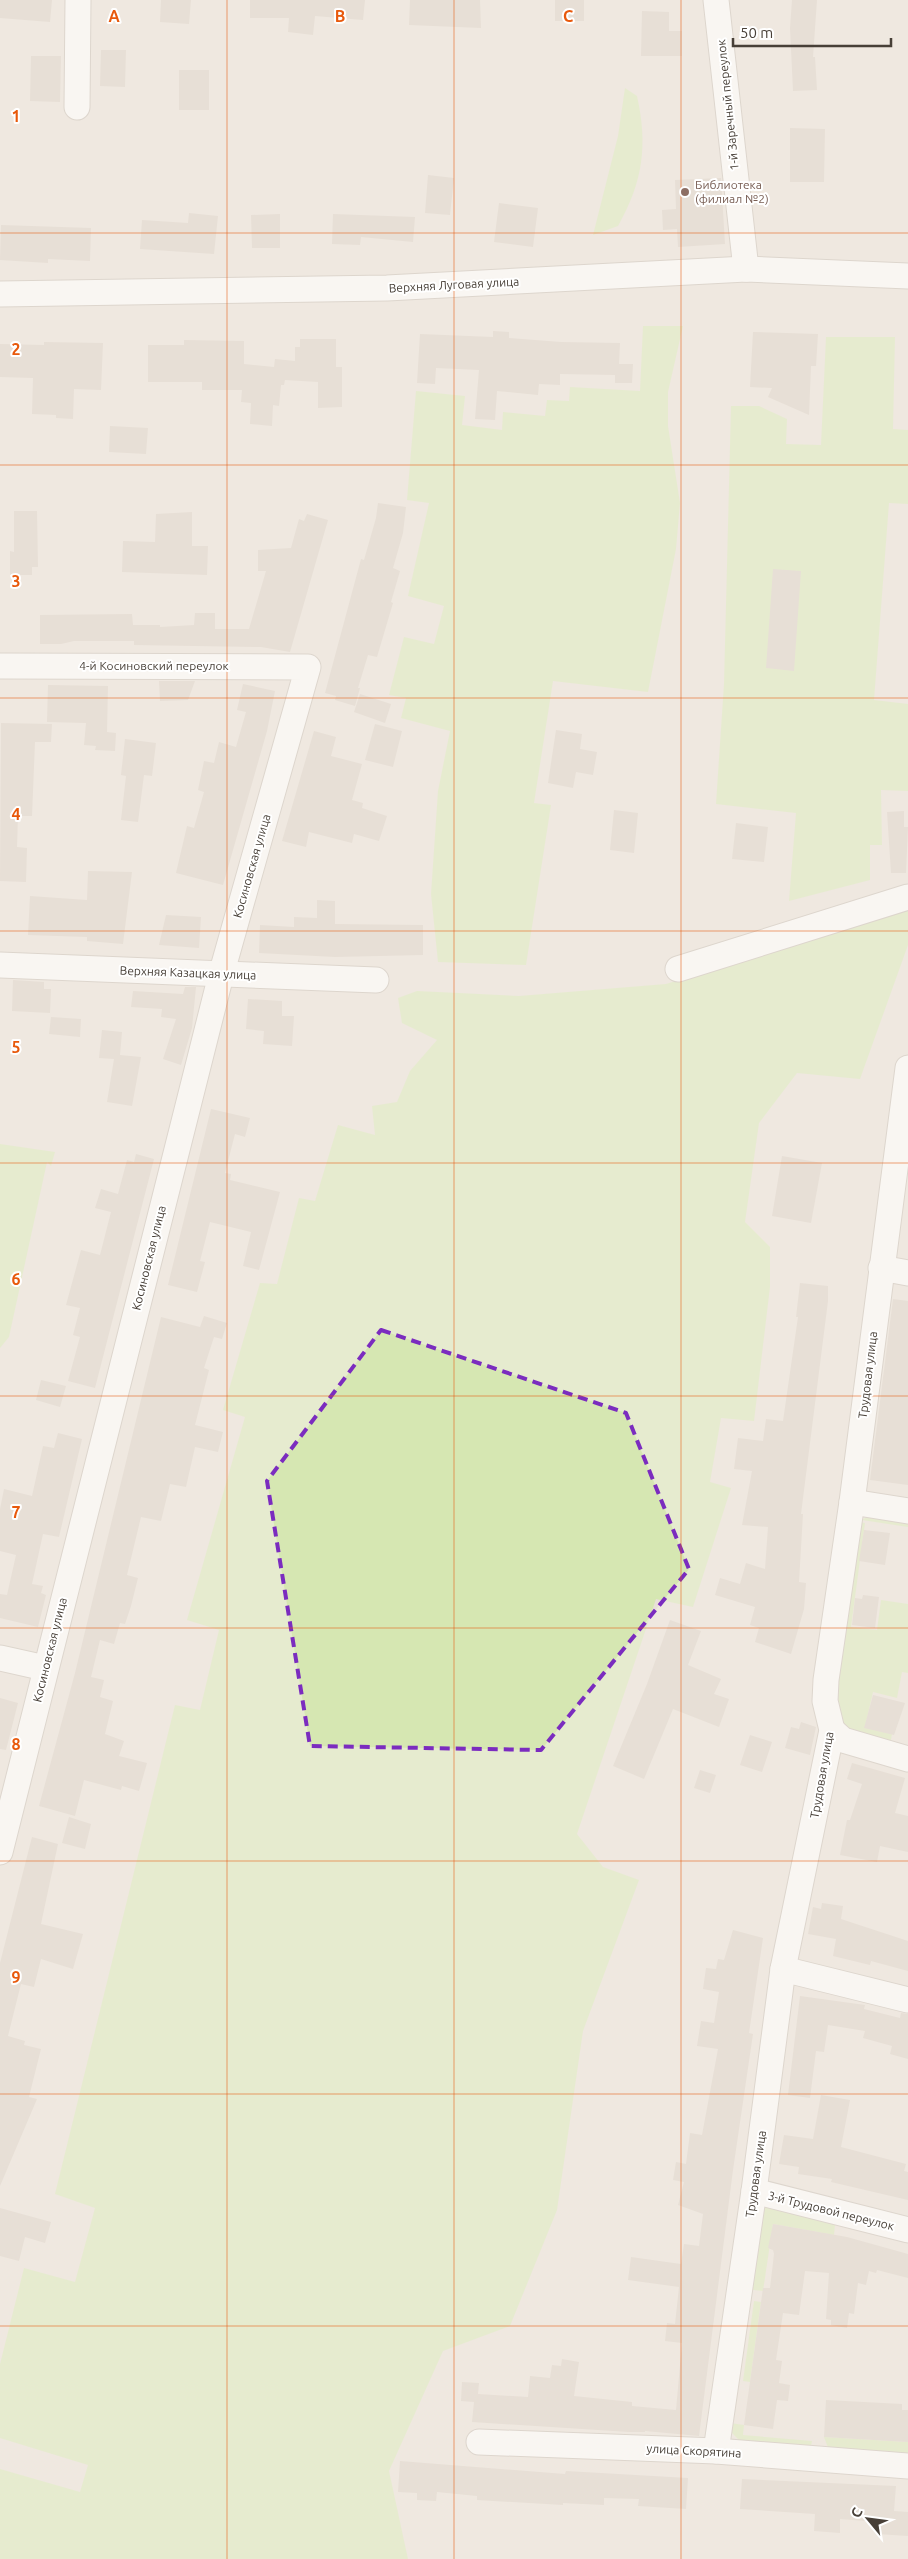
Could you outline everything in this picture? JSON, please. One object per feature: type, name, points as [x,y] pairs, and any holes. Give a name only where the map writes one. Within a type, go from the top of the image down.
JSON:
[{"type":"street","points":[[77,107],[78,0]]},
{"type":"street","name":"1-й Заречный переулок","points":[[716,0],[746,269]]},
{"type":"street","name":"Верхняя Луговая улица","points":[[0,294],[387,288],[746,269],[908,276]]},
{"type":"street","name":"4-й Косиновский переулок","points":[[0,666],[308,667]]},
{"type":"street","name":"Косиновская улица","points":[[0,1852],[221,975],[308,667]]},
{"type":"street","points":[[678,969],[908,897]]},
{"type":"street","name":"Верхняя Казацкая улица","points":[[0,964],[221,975],[376,980]]},
{"type":"street","name":"Трудовая улица","points":[[716,2451],[754,2191],[783,1969],[832,1730],[825,1701],[826,1680],[852,1502],[908,1068]]},
{"type":"street","points":[[881,1268],[908,1273]]},
{"type":"street","points":[[852,1502],[908,1511]]},
{"type":"street","points":[[0,1658],[45,1668]]},
{"type":"street","points":[[832,1730],[843,1740],[908,1759]]},
{"type":"street","points":[[783,1969],[908,2000]]},
{"type":"street","name":"3-й Трудовой переулок","points":[[754,2191],[908,2230]]},
{"type":"street","name":"улица Скорятина","points":[[479,2442],[716,2451],[908,2466]]},
{"type":"highlighted area","points":[[381,1330],[626,1413],[689,1569],[541,1750],[310,1746],[267,1481]]},
{"type":"shaded area","points":[[0,0],[908,0],[908,2559],[0,2559]]},
{"type":"green space","points":[[625,88],[637,96],[640,114],[642,147],[638,178],[633,194],[618,226],[593,235],[618,136]]},
{"type":"green space","points":[[643,326],[683,326],[668,392],[668,426],[680,503],[676,549],[648,692],[553,681],[534,803],[551,805],[526,965],[438,962],[431,894],[438,791],[450,731],[401,718],[406,698],[389,695],[404,637],[434,644],[444,606],[408,596],[429,503],[407,500],[416,391],[465,396],[462,425],[502,430],[503,412],[545,416],[547,400],[569,401],[570,387],[640,391]]},
{"type":"green space","points":[[826,337],[895,337],[893,429],[908,430],[908,504],[889,503],[874,700],[908,704],[908,791],[881,790],[882,845],[870,845],[870,880],[789,901],[796,813],[716,804],[724,684],[731,406],[759,406],[787,419],[786,444],[821,445]]},
{"type":"green space","points":[[908,908],[908,945],[860,1079],[797,1073],[759,1123],[745,1222],[770,1247],[770,1287],[754,1421],[721,1418],[710,1482],[731,1488],[693,1607],[656,1599],[577,1834],[603,1867],[639,1880],[583,2031],[557,2210],[510,2326],[443,2351],[389,2471],[408,2559],[0,2559],[0,2469],[80,2492],[88,2465],[0,2438],[0,2364],[24,2268],[75,2282],[95,2208],[55,2194],[175,1705],[200,1710],[219,1630],[187,1620],[245,1417],[223,1410],[260,1283],[277,1284],[299,1198],[315,1201],[338,1125],[375,1135],[372,1106],[397,1102],[410,1071],[437,1040],[402,1023],[398,998],[417,991],[519,996],[666,984]]},
{"type":"green space","points":[[0,1144],[55,1152],[51,1166],[47,1162],[9,1337],[0,1348]]},
{"type":"green space","points":[[873,1513],[908,1519],[908,1527],[862,1520]]},
{"type":"green space","points":[[858,1522],[865,1523],[851,1627],[877,1630],[881,1600],[908,1604],[908,1673],[902,1672],[897,1698],[873,1692],[865,1727],[892,1734],[890,1745],[856,1734],[845,1724],[834,1708]]},
{"type":"green space","points":[[765,2206],[839,2225],[835,2225],[834,2235],[773,2224],[763,2291],[745,2289],[758,2213]]},
{"type":"green space","points":[[754,2301],[761,2302],[750,2382],[743,2381]]},
{"type":"green space","points":[[730,2423],[744,2425],[743,2435],[812,2441],[810,2450],[740,2441],[731,2432]]},
{"type":"green space","points":[[824,2437],[908,2442],[908,2455],[829,2450]]},
{"type":"building","points":[[0,0],[52,0],[50,22],[0,18]]},
{"type":"building","points":[[161,0],[191,0],[189,24],[160,22]]},
{"type":"building","points":[[250,0],[365,0],[363,20],[315,16],[313,35],[288,32],[289,18],[250,18]]},
{"type":"building","points":[[410,0],[480,0],[481,28],[409,25]]},
{"type":"building","points":[[555,0],[584,0],[584,21],[555,21]]},
{"type":"building","points":[[792,0],[817,0],[813,57],[815,57],[817,90],[793,91],[790,28]]},
{"type":"building","points":[[642,11],[669,12],[669,31],[682,31],[682,56],[641,56]]},
{"type":"building","points":[[101,50],[126,50],[125,87],[100,86]]},
{"type":"building","points":[[31,56],[61,56],[60,102],[30,101]]},
{"type":"building","points":[[179,70],[209,70],[209,110],[179,110]]},
{"type":"building","points":[[790,128],[825,129],[824,182],[790,182]]},
{"type":"building","points":[[428,175],[454,178],[450,215],[425,213]]},
{"type":"building","points":[[721,178],[725,244],[678,247],[677,229],[663,230],[662,210],[676,209],[675,180]]},
{"type":"building","points":[[499,203],[538,208],[533,247],[494,242]]},
{"type":"building","points":[[189,213],[218,216],[214,254],[140,249],[142,220],[188,223]]},
{"type":"building","points":[[280,214],[280,248],[252,248],[251,215]]},
{"type":"building","points":[[333,214],[415,217],[413,242],[361,237],[360,245],[332,244]]},
{"type":"building","points":[[1,225],[91,228],[90,261],[48,259],[48,263],[0,260]]},
{"type":"building","points":[[493,331],[509,332],[509,338],[561,342],[620,343],[619,364],[633,364],[632,383],[615,383],[615,375],[560,374],[560,385],[539,384],[538,395],[497,391],[495,420],[475,419],[479,370],[436,368],[435,384],[417,383],[420,334],[493,337]]},
{"type":"building","points":[[753,332],[818,334],[816,366],[811,366],[809,415],[768,397],[772,388],[750,387]]},
{"type":"building","points":[[300,339],[336,339],[336,367],[342,367],[342,407],[318,408],[318,382],[285,380],[284,385],[281,385],[279,406],[273,405],[272,426],[250,424],[251,403],[241,402],[242,390],[202,390],[202,382],[148,382],[148,345],[184,345],[184,340],[244,341],[244,364],[274,367],[275,359],[295,361],[295,347],[300,347]]},
{"type":"building","points":[[44,342],[103,343],[101,390],[74,389],[73,419],[56,418],[56,415],[32,414],[33,378],[0,377],[0,344],[44,345]]},
{"type":"building","points":[[110,426],[148,428],[146,454],[109,452]]},
{"type":"building","points":[[378,503],[406,507],[403,533],[393,568],[400,571],[391,602],[393,603],[377,657],[368,655],[358,688],[360,688],[355,706],[335,700],[336,696],[325,693],[361,559],[364,560],[376,518]]},
{"type":"building","points":[[14,511],[37,511],[38,567],[32,567],[32,575],[10,575],[10,551],[14,552]]},
{"type":"building","points":[[192,512],[192,546],[208,546],[207,575],[122,572],[123,541],[155,542],[156,514]]},
{"type":"building","points":[[307,514],[328,520],[290,652],[261,647],[134,645],[134,641],[74,641],[61,644],[40,644],[40,615],[132,614],[133,625],[160,625],[160,627],[194,625],[195,613],[215,613],[215,629],[249,629],[266,571],[258,571],[258,550],[291,548],[299,519],[304,521]]},
{"type":"building","points":[[773,569],[801,571],[794,671],[766,668]]},
{"type":"building","points":[[159,681],[195,681],[188,700],[160,701]]},
{"type":"building","points":[[243,684],[275,691],[267,731],[223,885],[176,873],[187,826],[194,828],[204,792],[198,790],[204,761],[214,763],[219,742],[236,747],[246,712],[237,710]]},
{"type":"building","points":[[48,685],[108,686],[107,732],[116,733],[115,751],[95,750],[96,746],[84,745],[86,723],[47,722]]},
{"type":"building","points":[[360,694],[391,704],[385,723],[354,712]]},
{"type":"building","points":[[1,723],[52,724],[51,742],[35,742],[32,816],[18,816],[17,847],[27,848],[26,882],[0,881]]},
{"type":"building","points":[[375,724],[402,731],[393,767],[365,760]]},
{"type":"building","points":[[556,730],[582,734],[580,749],[597,752],[593,775],[576,772],[573,788],[548,783]]},
{"type":"building","points":[[314,731],[336,737],[331,756],[362,764],[352,800],[363,803],[362,808],[387,816],[379,841],[354,834],[352,843],[309,832],[306,847],[282,841]]},
{"type":"building","points":[[125,739],[156,743],[152,776],[144,775],[138,822],[121,820],[126,776],[121,775]]},
{"type":"building","points":[[614,810],[638,813],[634,853],[610,850]]},
{"type":"building","points":[[904,811],[904,827],[908,827],[906,873],[891,873],[887,812]]},
{"type":"building","points":[[736,823],[768,827],[764,862],[732,859]]},
{"type":"building","points":[[88,871],[132,872],[123,944],[87,941],[87,937],[28,935],[30,896],[87,900]]},
{"type":"building","points":[[317,900],[335,901],[335,924],[423,925],[423,955],[335,957],[259,953],[260,925],[294,927],[294,917],[317,918]]},
{"type":"building","points":[[166,915],[201,917],[199,948],[159,945]]},
{"type":"building","points":[[13,980],[44,982],[44,989],[51,989],[50,1013],[12,1011]]},
{"type":"building","points":[[185,987],[196,987],[192,1028],[181,1065],[163,1059],[176,1019],[161,1017],[162,1009],[131,1007],[133,991],[183,994]]},
{"type":"building","points":[[248,999],[282,1001],[282,1016],[294,1016],[292,1046],[263,1044],[264,1031],[246,1029]]},
{"type":"building","points":[[51,1017],[81,1019],[80,1037],[49,1034]]},
{"type":"building","points":[[102,1030],[122,1032],[120,1055],[141,1057],[132,1106],[107,1102],[114,1059],[99,1058]]},
{"type":"building","points":[[211,1109],[250,1118],[245,1137],[235,1134],[225,1173],[231,1174],[230,1180],[280,1192],[259,1270],[243,1266],[251,1232],[210,1222],[200,1261],[205,1262],[197,1292],[168,1285]]},
{"type":"building","points":[[136,1154],[154,1159],[95,1388],[68,1381],[80,1337],[73,1335],[80,1308],[66,1305],[81,1250],[100,1255],[111,1212],[95,1208],[101,1189],[118,1194],[127,1160],[134,1162]]},
{"type":"building","points":[[782,1156],[822,1163],[811,1223],[772,1216]]},
{"type":"building","points":[[800,1283],[828,1286],[828,1301],[801,1514],[803,1514],[799,1582],[806,1583],[804,1609],[791,1654],[755,1642],[759,1628],[750,1625],[755,1607],[715,1595],[720,1578],[740,1584],[746,1563],[765,1569],[768,1527],[742,1525],[752,1471],[734,1469],[738,1438],[763,1441],[766,1419],[783,1421],[798,1317],[796,1317]]},
{"type":"building","points":[[893,1299],[908,1301],[908,1485],[870,1480]]},
{"type":"building","points":[[204,1316],[227,1323],[222,1339],[214,1337],[204,1368],[209,1370],[195,1425],[223,1432],[218,1452],[195,1447],[186,1487],[170,1484],[161,1521],[141,1517],[127,1575],[138,1578],[131,1606],[125,1624],[120,1623],[114,1644],[100,1640],[91,1677],[104,1680],[100,1697],[113,1701],[105,1734],[124,1741],[119,1756],[147,1763],[139,1791],[122,1786],[121,1790],[84,1780],[75,1816],[39,1806],[75,1673],[161,1317],[200,1327]]},
{"type":"building","points":[[41,1380],[66,1386],[60,1407],[36,1400]]},
{"type":"building","points":[[58,1433],[82,1439],[59,1537],[43,1534],[32,1584],[43,1586],[41,1593],[46,1595],[38,1627],[0,1618],[0,1594],[7,1595],[16,1555],[0,1551],[0,1509],[4,1489],[32,1496],[43,1446],[54,1448]]},
{"type":"building","points":[[864,1530],[890,1533],[885,1565],[859,1561]]},
{"type":"building","points":[[863,1595],[879,1597],[875,1628],[852,1625],[855,1598],[862,1599]]},
{"type":"building","points":[[670,1620],[701,1631],[688,1665],[721,1679],[714,1694],[729,1699],[719,1727],[673,1709],[644,1779],[613,1766],[647,1684]]},
{"type":"building","points":[[873,1695],[905,1703],[894,1735],[864,1728]]},
{"type":"building","points":[[0,1698],[18,1703],[6,1750],[0,1749]]},
{"type":"building","points":[[801,1722],[816,1727],[810,1755],[785,1748],[791,1727],[799,1729]]},
{"type":"building","points":[[750,1735],[772,1742],[762,1772],[740,1765]]},
{"type":"building","points":[[852,1763],[905,1778],[895,1813],[908,1816],[908,1852],[880,1846],[877,1862],[840,1855],[847,1820],[850,1820],[862,1784],[847,1779]]},
{"type":"building","points":[[700,1770],[716,1775],[710,1793],[694,1788]]},
{"type":"building","points":[[69,1817],[91,1824],[85,1849],[62,1843]]},
{"type":"building","points":[[32,1837],[58,1844],[41,1924],[83,1934],[73,1969],[41,1959],[34,1987],[21,1984],[8,2036],[25,2041],[24,2045],[41,2049],[29,2097],[37,2099],[0,2186],[0,1963]]},
{"type":"building","points":[[822,1903],[843,1906],[841,1919],[908,1941],[908,1971],[871,1961],[870,1965],[833,1956],[836,1939],[808,1934],[813,1907],[821,1909]]},
{"type":"building","points":[[733,1930],[763,1938],[749,2033],[753,2034],[733,2170],[699,2436],[645,2431],[629,2432],[472,2422],[474,2402],[461,2401],[462,2382],[479,2383],[478,2394],[528,2397],[530,2376],[550,2378],[552,2365],[561,2366],[562,2359],[579,2362],[574,2396],[632,2402],[632,2406],[676,2410],[682,2343],[665,2341],[667,2323],[675,2324],[679,2287],[628,2280],[631,2257],[681,2264],[684,2244],[699,2246],[703,2214],[678,2205],[684,2182],[673,2180],[676,2162],[686,2164],[690,2133],[702,2135],[718,2049],[697,2046],[701,2021],[714,2023],[719,1992],[703,1989],[706,1968],[716,1969],[718,1959],[724,1960]]},
{"type":"building","points":[[800,1996],[865,2005],[864,2009],[900,2018],[901,2013],[908,2014],[908,2059],[890,2054],[892,2046],[863,2038],[865,2031],[828,2025],[824,2052],[816,2051],[810,2098],[788,2095]]},
{"type":"building","points":[[821,2095],[850,2100],[841,2147],[906,2164],[904,2171],[908,2172],[908,2200],[831,2182],[832,2179],[798,2174],[799,2167],[779,2164],[784,2135],[813,2139]]},
{"type":"building","points":[[0,2208],[51,2222],[45,2243],[25,2237],[19,2261],[0,2256]]},
{"type":"building","points":[[773,2224],[847,2237],[908,2254],[908,2278],[877,2270],[876,2273],[869,2271],[866,2285],[858,2283],[854,2314],[849,2313],[847,2328],[831,2325],[831,2320],[826,2319],[829,2273],[805,2271],[799,2315],[783,2313],[776,2360],[782,2361],[779,2383],[790,2385],[788,2401],[777,2400],[773,2429],[744,2425],[763,2288],[770,2288],[774,2254],[773,2250],[768,2248]]},
{"type":"building","points":[[826,2400],[902,2404],[902,2410],[908,2410],[908,2442],[824,2437]]},
{"type":"building","points":[[400,2461],[565,2474],[566,2471],[688,2478],[686,2509],[638,2506],[639,2499],[604,2498],[604,2505],[563,2503],[563,2505],[477,2500],[477,2496],[437,2492],[436,2501],[417,2500],[417,2493],[398,2492]]},
{"type":"building","points":[[742,2479],[896,2486],[894,2511],[908,2512],[908,2536],[877,2534],[878,2522],[840,2519],[840,2533],[814,2531],[815,2514],[740,2509]]},
{"type":"place","name":"Библиотека (филиал №2)","points":[[685,192]]}]
